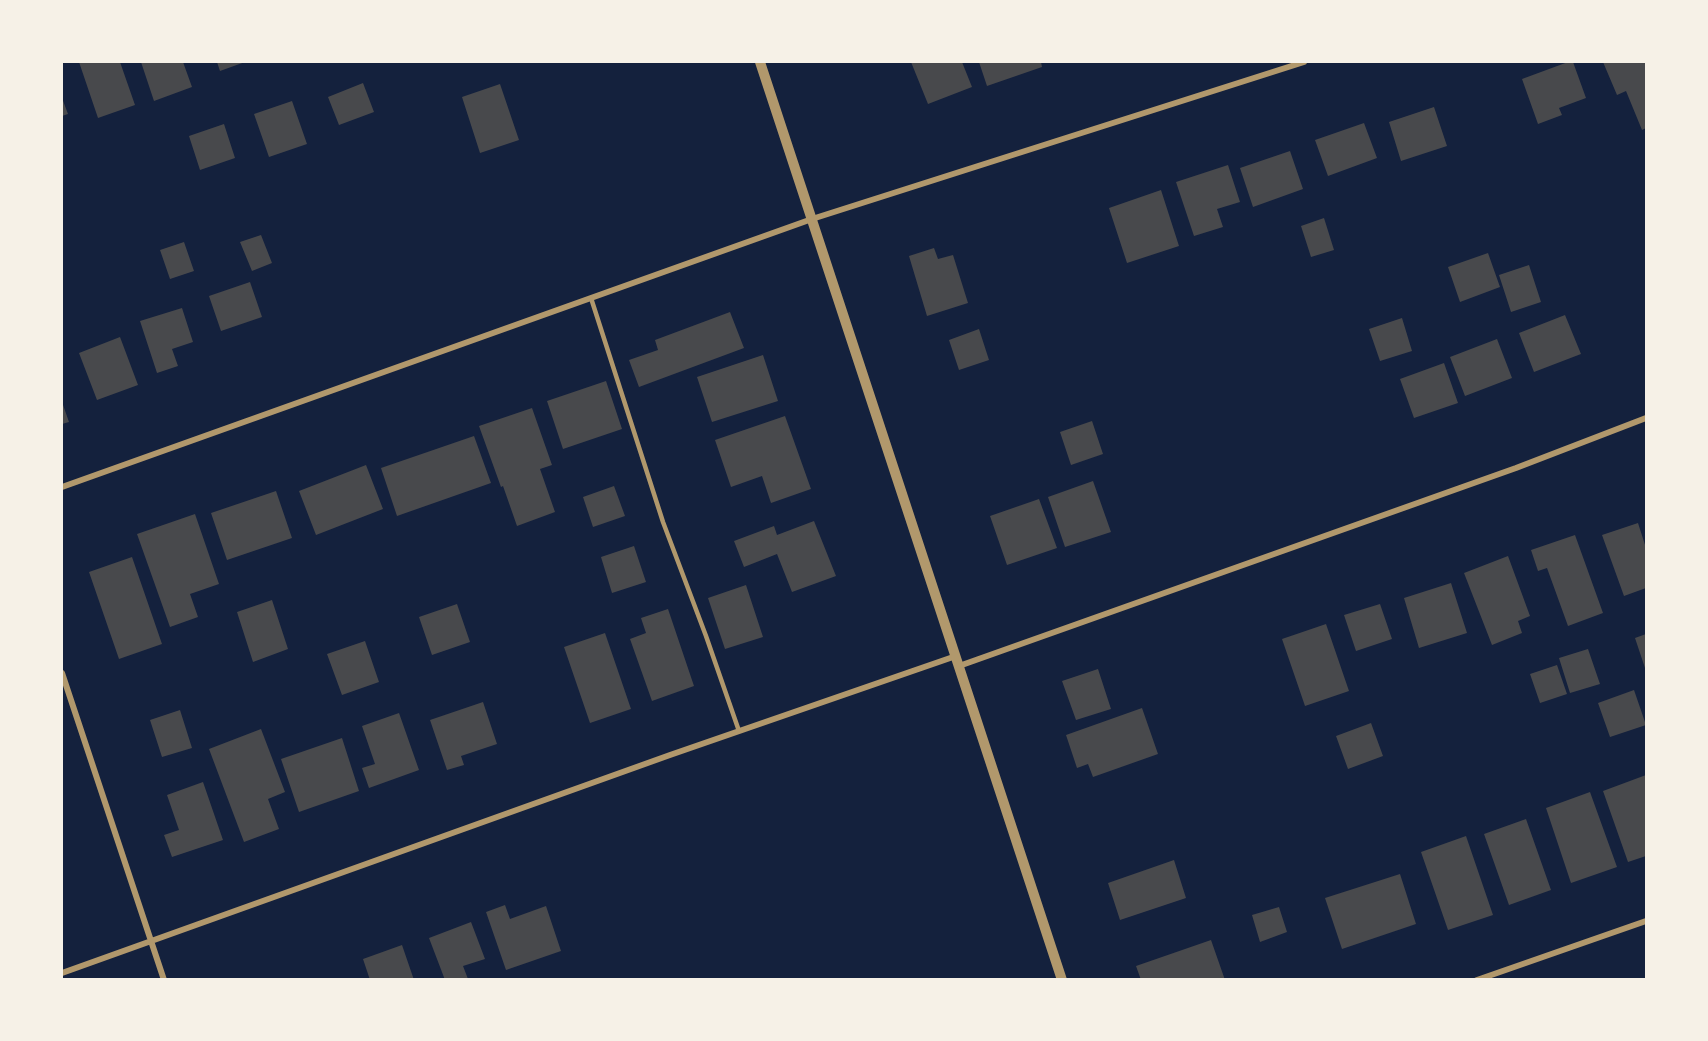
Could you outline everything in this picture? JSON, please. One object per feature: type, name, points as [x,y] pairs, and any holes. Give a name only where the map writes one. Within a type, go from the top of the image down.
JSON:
[{"type":"street","points":[[760,62],[1062,980]]},
{"type":"street","points":[[62,487],[812,219],[1304,62]]},
{"type":"street","points":[[62,972],[739,731],[958,661],[1516,468],[1647,418]]},
{"type":"street","points":[[62,673],[164,980]]},
{"type":"street","points":[[1477,980],[1647,921]]},
{"type":"lane","points":[[591,298],[663,522],[739,731]]},
{"type":"building","points":[[79,62],[120,62],[135,105],[98,118]]},
{"type":"building","points":[[141,62],[183,62],[192,87],[154,101]]},
{"type":"building","points":[[217,62],[245,62],[220,71]]},
{"type":"building","points":[[911,62],[962,62],[972,87],[928,104]]},
{"type":"building","points":[[979,62],[1041,62],[1042,67],[987,86]]},
{"type":"building","points":[[1573,62],[1586,98],[1559,108],[1562,115],[1538,124],[1522,79]]},
{"type":"building","points":[[1603,62],[1646,62],[1646,128],[1642,130],[1626,91],[1617,95]]},
{"type":"building","points":[[363,83],[374,112],[339,125],[328,97]]},
{"type":"building","points":[[500,84],[519,140],[480,153],[462,97]]},
{"type":"building","points":[[62,98],[68,114],[62,116]]},
{"type":"building","points":[[292,101],[307,144],[269,157],[254,114]]},
{"type":"building","points":[[1434,107],[1447,146],[1401,161],[1389,122]]},
{"type":"building","points":[[1364,123],[1377,158],[1328,176],[1315,140]]},
{"type":"building","points":[[224,124],[235,158],[200,170],[189,136]]},
{"type":"building","points":[[1290,151],[1303,189],[1253,207],[1240,168]]},
{"type":"building","points":[[1228,165],[1240,202],[1217,209],[1223,227],[1194,236],[1176,182]]},
{"type":"building","points":[[1161,190],[1179,246],[1127,263],[1109,208]]},
{"type":"building","points":[[1324,218],[1334,250],[1311,257],[1301,226]]},
{"type":"building","points":[[261,235],[272,263],[252,271],[240,242]]},
{"type":"building","points":[[184,242],[194,271],[170,279],[160,250]]},
{"type":"building","points":[[934,248],[938,259],[953,255],[968,303],[927,316],[909,256]]},
{"type":"building","points":[[1488,253],[1500,287],[1460,302],[1448,267]]},
{"type":"building","points":[[1529,265],[1541,302],[1511,312],[1499,275]]},
{"type":"building","points":[[250,282],[262,317],[221,331],[209,296]]},
{"type":"building","points":[[182,308],[193,342],[172,349],[178,366],[157,373],[140,321]]},
{"type":"building","points":[[730,312],[744,348],[639,387],[629,360],[658,350],[655,340]]},
{"type":"building","points":[[1565,315],[1581,354],[1534,372],[1519,333]]},
{"type":"building","points":[[1402,318],[1412,351],[1380,361],[1369,329]]},
{"type":"building","points":[[979,329],[989,360],[959,370],[949,340]]},
{"type":"building","points":[[120,337],[138,385],[97,400],[79,353]]},
{"type":"building","points":[[1497,339],[1512,378],[1465,396],[1450,357]]},
{"type":"building","points":[[763,355],[778,401],[712,422],[697,377]]},
{"type":"building","points":[[1444,363],[1458,403],[1414,418],[1400,379]]},
{"type":"building","points":[[606,381],[622,429],[563,449],[547,401]]},
{"type":"building","points":[[62,402],[69,422],[62,424]]},
{"type":"building","points":[[532,408],[552,465],[540,469],[555,512],[517,526],[479,426]]},
{"type":"building","points":[[785,416],[811,489],[771,503],[762,476],[731,487],[715,440]]},
{"type":"building","points":[[1092,421],[1103,454],[1071,465],[1060,432]]},
{"type":"building","points":[[474,436],[491,483],[397,516],[381,468]]},
{"type":"building","points":[[366,465],[383,509],[316,535],[299,491]]},
{"type":"building","points":[[1093,481],[1111,532],[1065,547],[1048,497]]},
{"type":"building","points":[[614,486],[625,516],[593,527],[583,497]]},
{"type":"building","points":[[276,491],[292,538],[227,560],[211,513]]},
{"type":"building","points":[[1039,499],[1057,548],[1007,565],[990,516]]},
{"type":"building","points":[[195,514],[219,584],[190,594],[198,617],[170,627],[137,534]]},
{"type":"building","points":[[814,521],[836,576],[792,592],[777,554],[744,567],[734,541],[774,526],[777,535]]},
{"type":"building","points":[[1638,523],[1646,548],[1646,588],[1624,596],[1602,535]]},
{"type":"building","points":[[1575,535],[1603,613],[1568,626],[1547,568],[1538,571],[1531,550]]},
{"type":"building","points":[[634,546],[646,582],[612,593],[601,557]]},
{"type":"building","points":[[1508,556],[1530,616],[1518,621],[1522,633],[1492,645],[1464,573]]},
{"type":"building","points":[[132,557],[162,644],[119,659],[89,572]]},
{"type":"building","points":[[1451,583],[1467,633],[1419,648],[1404,598]]},
{"type":"building","points":[[746,585],[763,637],[725,649],[708,598]]},
{"type":"building","points":[[272,600],[288,649],[253,662],[237,612]]},
{"type":"building","points":[[457,604],[470,642],[432,655],[419,617]]},
{"type":"building","points":[[1380,604],[1392,639],[1356,651],[1344,615]]},
{"type":"building","points":[[668,609],[694,686],[652,701],[630,639],[646,633],[641,618]]},
{"type":"building","points":[[1326,624],[1349,691],[1305,706],[1282,639]]},
{"type":"building","points":[[605,633],[631,709],[590,723],[564,647]]},
{"type":"building","points":[[1646,634],[1646,671],[1635,638]]},
{"type":"building","points":[[365,641],[379,682],[342,695],[327,654]]},
{"type":"building","points":[[1588,649],[1600,684],[1570,693],[1559,658]]},
{"type":"building","points":[[1557,665],[1567,694],[1540,703],[1530,674]]},
{"type":"building","points":[[1098,669],[1111,709],[1076,720],[1062,681]]},
{"type":"building","points":[[1634,690],[1646,725],[1610,737],[1598,703]]},
{"type":"building","points":[[483,702],[497,744],[461,756],[464,765],[447,770],[430,720]]},
{"type":"building","points":[[1142,708],[1158,754],[1093,777],[1088,764],[1077,768],[1066,735]]},
{"type":"building","points":[[180,710],[192,748],[162,757],[150,720]]},
{"type":"building","points":[[399,713],[419,770],[369,788],[362,768],[375,764],[362,726]]},
{"type":"building","points":[[1371,723],[1383,756],[1348,769],[1336,736]]},
{"type":"building","points":[[261,729],[285,792],[268,799],[279,829],[244,842],[209,749]]},
{"type":"building","points":[[342,738],[359,791],[299,812],[281,759]]},
{"type":"building","points":[[1646,775],[1646,856],[1628,862],[1603,791]]},
{"type":"building","points":[[203,782],[223,840],[172,857],[164,835],[179,830],[167,795]]},
{"type":"building","points":[[1590,792],[1617,867],[1571,883],[1546,808]]},
{"type":"building","points":[[1526,819],[1551,890],[1509,905],[1484,834]]},
{"type":"building","points":[[1466,836],[1493,915],[1448,930],[1421,852]]},
{"type":"building","points":[[1174,860],[1186,898],[1120,920],[1108,883]]},
{"type":"building","points":[[1400,874],[1416,924],[1342,949],[1325,898]]},
{"type":"building","points":[[505,905],[510,919],[546,906],[561,951],[506,970],[486,912]]},
{"type":"building","points":[[1279,907],[1287,932],[1260,942],[1252,915]]},
{"type":"building","points":[[471,922],[485,959],[463,966],[468,979],[445,980],[429,938]]},
{"type":"building","points":[[1211,940],[1225,980],[1141,980],[1136,966]]},
{"type":"building","points":[[402,945],[414,980],[370,980],[363,959]]}]
